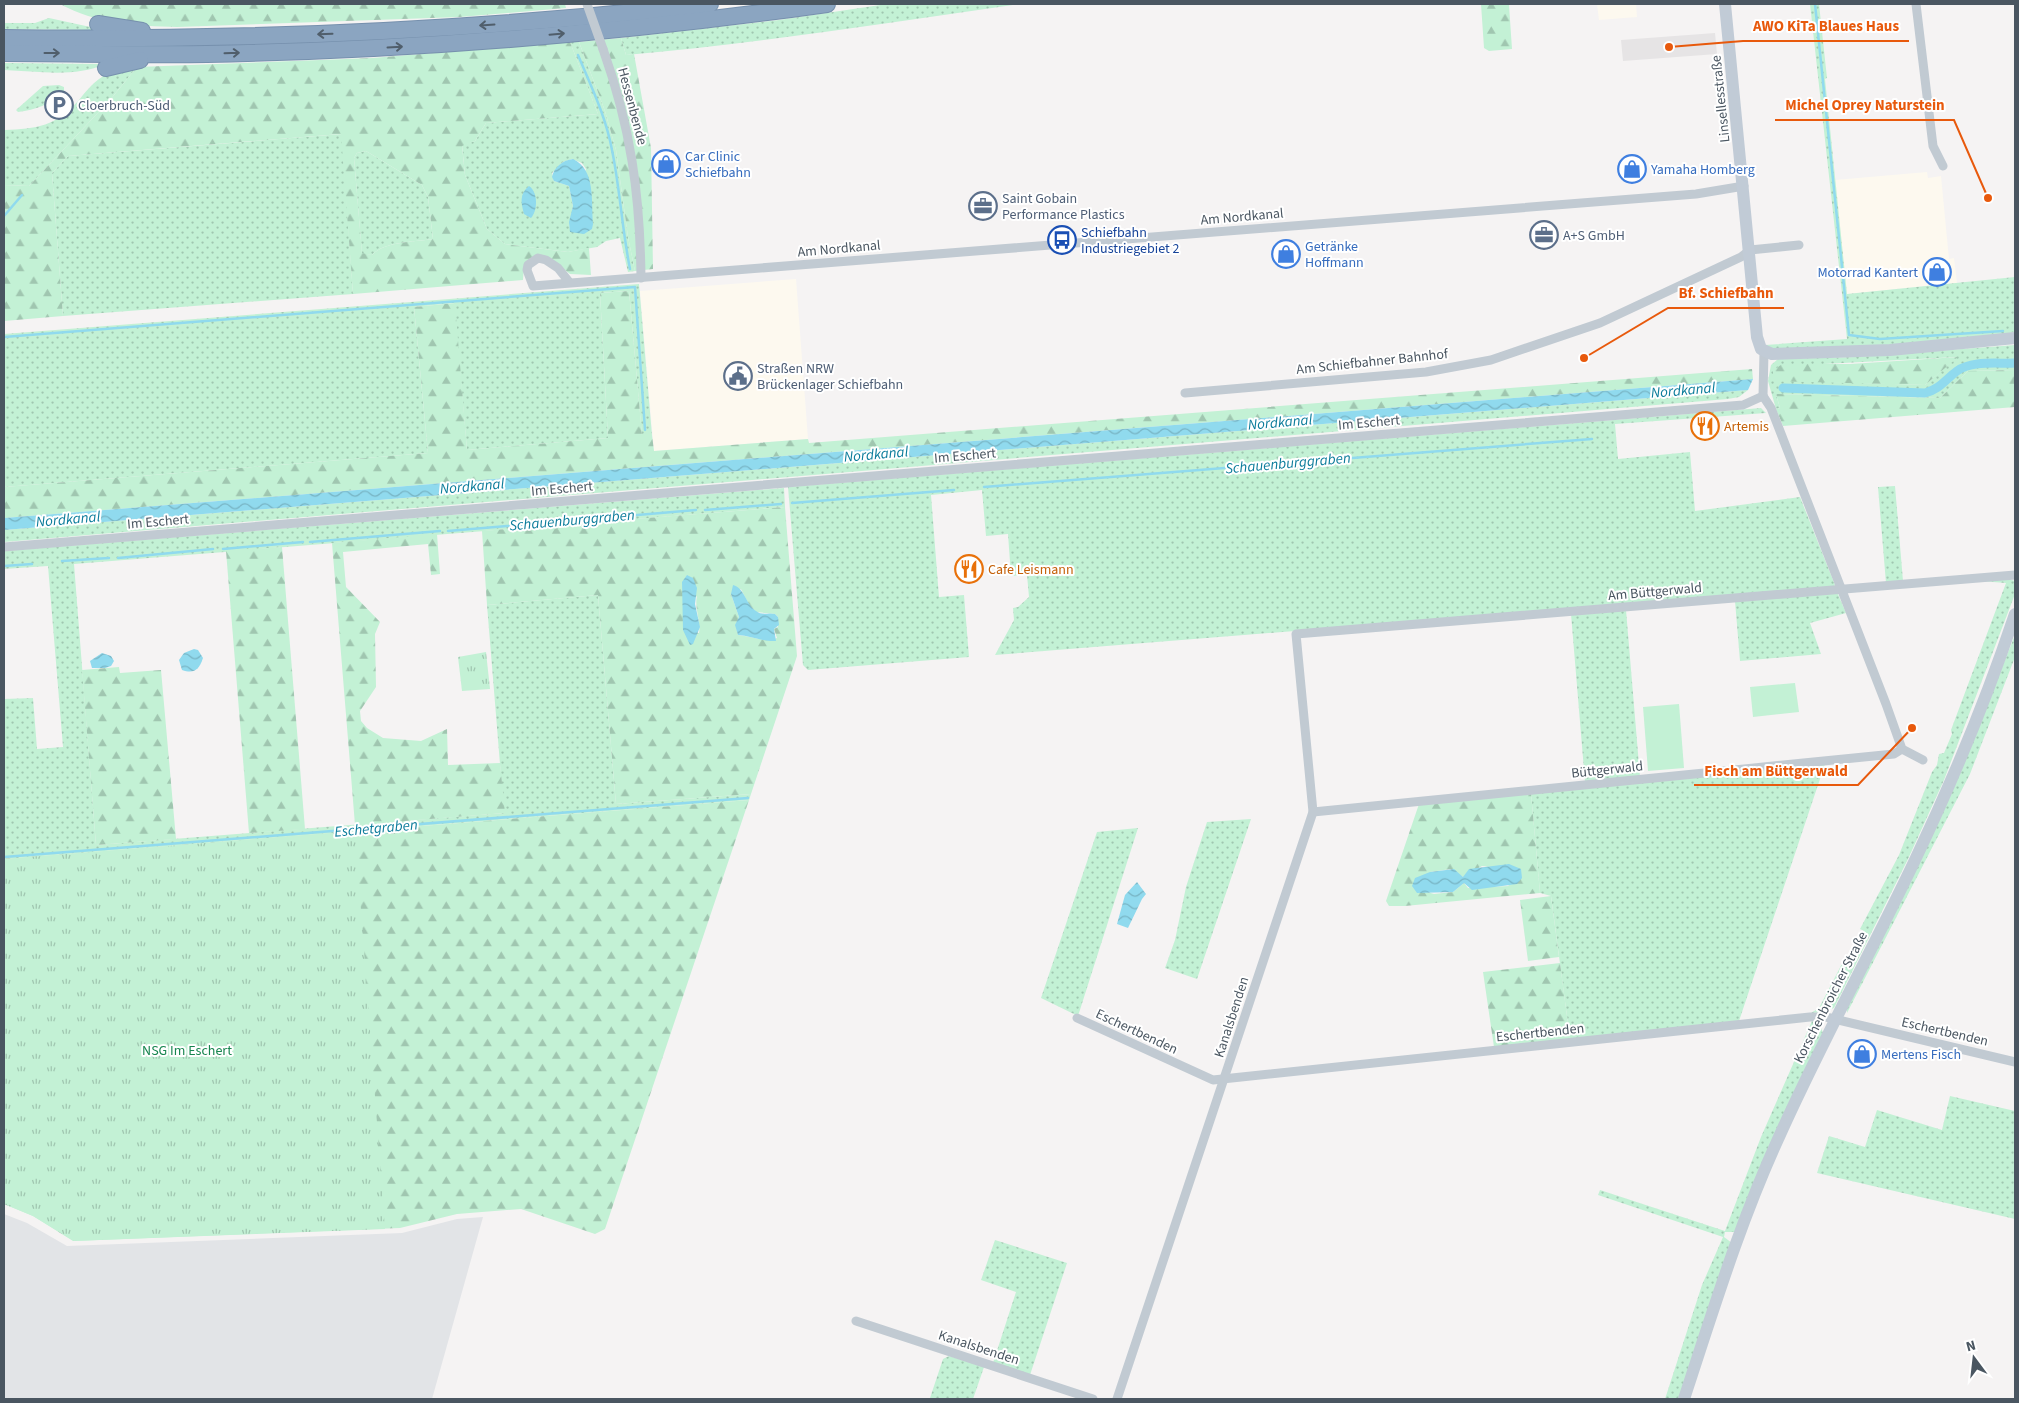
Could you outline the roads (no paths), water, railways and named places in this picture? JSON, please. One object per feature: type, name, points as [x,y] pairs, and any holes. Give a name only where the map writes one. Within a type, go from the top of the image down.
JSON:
[{"type":"highway","points":[[4,38],[194,39],[380,32],[528,22],[710,4]]},
{"type":"highway","points":[[106,68],[148,59],[206,54],[400,46],[528,37],[686,22],[827,4]]},
{"type":"highway","points":[[98,24],[194,39]]},
{"type":"highway","points":[[4,53],[206,54]]},
{"type":"main road","name":"Linsellesstraße","points":[[1725,4],[1744,186],[1757,337],[1764,352]]},
{"type":"main road","points":[[1764,352],[1772,354],[1804,354],[1890,350],[2015,338]]},
{"type":"main road","name":"Korschenbroicher Straße","points":[[1684,1399],[1736,1241],[1758,1184],[1834,1020],[1870,953],[1941,804],[1968,739],[2015,614]]},
{"type":"street","name":"Hessenbende","points":[[587,4],[620,97],[630,145],[640,219],[641,278]]},
{"type":"street","points":[[1916,4],[1933,146],[1943,166]]},
{"type":"street","name":"Am Nordkanal","points":[[570,283],[558,268],[546,260],[538,258],[528,264],[533,286],[1696,194],[1744,186]]},
{"type":"street","points":[[1750,250],[1799,245]]},
{"type":"street","name":"Am Schiefbahner Bahnhof","points":[[1185,393],[1426,372],[1491,360],[1600,323],[1750,250]]},
{"type":"street","points":[[1764,352],[1763,396],[1770,408],[1902,749],[1923,760]]},
{"type":"street","name":"Im Eschert","points":[[4,547],[1743,405],[1763,396]]},
{"type":"street","name":"Am Büttgerwald","points":[[1296,634],[2015,575]]},
{"type":"street","name":"Kanalsbenden","points":[[1117,1399],[1313,812],[1296,634]]},
{"type":"street","name":"Büttgerwald","points":[[1313,812],[1894,754],[1902,749]]},
{"type":"street","name":"Eschertbenden","points":[[1077,1018],[1213,1080],[1810,1017],[1826,1017],[2015,1062]]},
{"type":"street","name":"Kanalsbenden","points":[[856,1321],[1093,1399]]},
{"type":"water","points":[[573,159],[586,171],[591,187],[593,224],[592,229],[584,234],[570,232],[569,222],[573,206],[569,186],[554,181],[552,177],[560,165]]},
{"type":"water","points":[[529,186],[534,192],[536,201],[535,210],[531,218],[524,214],[522,202],[522,195]]},
{"type":"water","points":[[1753,379],[1748,390],[4,530],[4,518]]},
{"type":"water","points":[[687,575],[693,578],[697,588],[695,604],[700,627],[693,644],[690,645],[683,630],[682,582]]},
{"type":"water","points":[[733,585],[740,589],[756,611],[775,614],[778,617],[779,625],[774,629],[776,641],[738,635],[735,625],[739,617],[731,594]]},
{"type":"water","points":[[194,649],[198,650],[203,658],[200,666],[190,672],[182,670],[179,660],[184,653]]},
{"type":"water","points":[[102,653],[111,656],[114,661],[111,666],[92,668],[90,661]]},
{"type":"water","points":[[1509,864],[1521,869],[1522,878],[1517,884],[1472,890],[1464,883],[1453,892],[1417,893],[1412,886],[1415,878],[1430,872],[1454,869],[1463,877],[1469,869]]},
{"type":"water","points":[[1137,882],[1146,894],[1128,928],[1117,924],[1125,895]]},
{"type":"waterway","points":[[1815,4],[1849,335],[1880,339],[2003,331]]},
{"type":"waterway","points":[[578,55],[598,102],[609,138],[615,165],[630,269]]},
{"type":"waterway","points":[[4,216],[22,195]]},
{"type":"waterway","points":[[4,337],[635,287],[645,430]]},
{"type":"waterway","name":"Nordkanal","points":[[1783,388],[1925,393],[1939,387],[1957,371],[1970,365],[2015,363]]},
{"type":"waterway","name":"Schauenburggraben","points":[[984,487],[1592,439]]},
{"type":"waterway","name":"Schauenburggraben","points":[[792,503],[954,490]]},
{"type":"waterway","name":"Schauenburggraben","points":[[705,510],[781,504]]},
{"type":"waterway","name":"Schauenburggraben","points":[[448,531],[696,510]]},
{"type":"waterway","name":"Schauenburggraben","points":[[310,542],[440,531]]},
{"type":"waterway","name":"Schauenburggraben","points":[[223,549],[303,542]]},
{"type":"waterway","name":"Schauenburggraben","points":[[118,558],[213,549]]},
{"type":"waterway","name":"Schauenburggraben","points":[[62,561],[109,558]]},
{"type":"waterway","name":"Schauenburggraben","points":[[4,566],[32,564]]},
{"type":"waterway","name":"Eschetgraben","points":[[4,857],[748,798]]},
{"type":"place","name":"AWO KiTa Blaues Haus","points":[[1669,47]]},
{"type":"place","name":"Cloerbruch-Süd","points":[[59,105]]},
{"type":"place","name":"Car Clinic Schiefbahn","points":[[666,164]]},
{"type":"place","name":"Yamaha Homberg","points":[[1632,169]]},
{"type":"place","name":"Michel Oprey Naturstein","points":[[1988,198]]},
{"type":"place","name":"Saint Gobain Performance Plastics","points":[[983,206]]},
{"type":"place","name":"A+S GmbH","points":[[1544,235]]},
{"type":"place","name":"Schiefbahn Industriegebiet 2","points":[[1062,240]]},
{"type":"place","name":"Getränke Hoffmann","points":[[1286,254]]},
{"type":"place","name":"Motorrad Kantert","points":[[1937,272]]},
{"type":"place","name":"Bf. Schiefbahn","points":[[1584,358]]},
{"type":"place","name":"Straßen NRW Brückenlager Schiefbahn","points":[[738,376]]},
{"type":"place","name":"Artemis","points":[[1705,426]]},
{"type":"place","name":"Cafe Leismann","points":[[969,569]]},
{"type":"place","name":"Fisch am Büttgerwald","points":[[1912,728]]},
{"type":"place","name":"Mertens Fisch","points":[[1862,1054]]},
{"type":"park label","name":"NSG Im Eschert","points":[[187,1050]]}]
